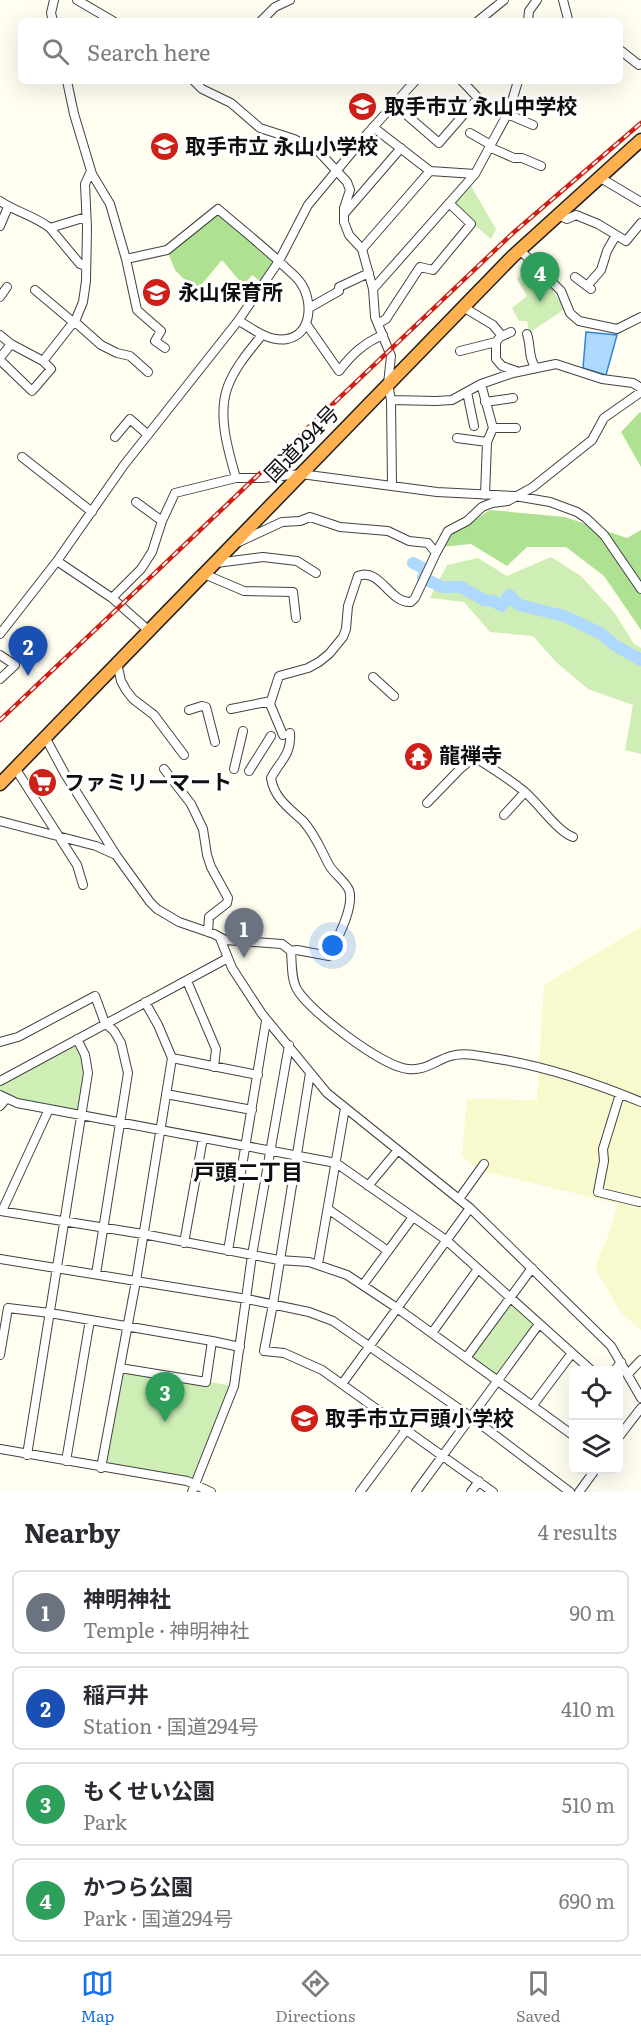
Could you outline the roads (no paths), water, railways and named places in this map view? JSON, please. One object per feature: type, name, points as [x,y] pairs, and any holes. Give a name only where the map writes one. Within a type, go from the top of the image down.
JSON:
[{"type":"highway","name":"国道294号","points":[[0,784],[463,307],[520,250],[641,140]]},
{"type":"street","points":[[52,18],[54,0]]},
{"type":"street","points":[[77,0],[107,18]]},
{"type":"street","points":[[264,18],[275,7],[290,0]]},
{"type":"street","points":[[480,18],[492,4],[504,0]]},
{"type":"street","points":[[528,18],[529,11],[537,0]]},
{"type":"street","points":[[563,0],[568,18]]},
{"type":"street","points":[[623,52],[639,65],[641,64]]},
{"type":"street","points":[[68,84],[74,114],[92,171],[110,204],[126,259],[137,310],[162,331],[156,341],[165,348]]},
{"type":"street","points":[[197,84],[231,104],[260,128],[294,139],[319,152],[347,182],[350,190],[344,222],[349,235],[362,249],[373,289],[375,317],[391,356],[388,384],[391,400],[392,485]]},
{"type":"street","points":[[0,634],[57,561],[124,465],[238,321],[279,261],[308,205],[412,84]]},
{"type":"street","points":[[394,104],[439,143],[478,98],[465,84]]},
{"type":"street","points":[[373,289],[475,174],[507,114],[517,84]]},
{"type":"street","points":[[507,114],[533,125]]},
{"type":"street","points":[[373,127],[430,171],[475,174]]},
{"type":"street","points":[[470,133],[514,158],[541,166]]},
{"type":"street","points":[[344,214],[401,148]]},
{"type":"street","points":[[43,361],[74,321],[83,302],[86,266],[85,184],[92,171]]},
{"type":"street","points":[[362,249],[430,171]]},
{"type":"street","points":[[599,177],[641,202]]},
{"type":"street","points":[[0,201],[8,207],[39,219],[50,228],[80,264],[86,266]]},
{"type":"street","points":[[379,323],[386,319],[420,267],[433,270],[471,224],[449,203]]},
{"type":"street","points":[[0,226],[8,207]]},
{"type":"street","points":[[126,259],[167,250],[218,209],[301,282],[309,308],[307,325],[339,371],[352,354],[370,340],[383,334]]},
{"type":"street","points":[[558,215],[567,219],[576,215],[598,224],[626,241],[641,223]]},
{"type":"street","points":[[50,228],[86,217]]},
{"type":"street","points":[[575,278],[589,287],[601,270],[607,251],[616,236]]},
{"type":"street","points":[[520,250],[561,291],[570,313],[579,321],[617,329],[641,316]]},
{"type":"street","points":[[309,308],[339,291],[339,287],[369,273]]},
{"type":"street","points":[[0,297],[7,287]]},
{"type":"street","points":[[35,290],[101,345],[117,353],[130,356],[148,372]]},
{"type":"street","points":[[463,307],[493,325],[499,339],[496,358],[502,366],[518,372]]},
{"type":"street","points":[[241,322],[262,335],[276,339],[288,339],[307,325]]},
{"type":"street","points":[[460,351],[499,339],[510,332]]},
{"type":"street","points":[[527,334],[532,363],[536,368]]},
{"type":"street","points":[[0,335],[11,344],[43,361],[51,369],[32,390],[0,359],[11,344]]},
{"type":"street","points":[[236,478],[228,449],[223,408],[228,386],[245,356],[262,335]]},
{"type":"street","points":[[291,951],[329,956],[342,927],[349,900],[349,890],[333,871],[312,832],[279,799],[272,785],[271,778],[286,757],[291,745],[272,711],[271,701],[279,676],[308,668],[319,662],[343,637],[348,606],[358,576],[363,574],[375,578],[401,600],[411,602],[421,587],[435,553],[448,531],[467,521],[482,507],[508,501],[533,487],[592,440],[604,418],[641,390],[633,382],[602,379],[556,364],[518,372],[481,384],[452,400],[391,400]]},
{"type":"street","points":[[481,384],[493,428],[487,442],[485,495]]},
{"type":"street","points":[[467,392],[474,426]]},
{"type":"street","points":[[485,402],[513,398]]},
{"type":"street","points":[[115,437],[130,419],[148,435]]},
{"type":"street","points":[[493,428],[516,428]]},
{"type":"street","points":[[457,438],[487,442]]},
{"type":"street","points":[[22,457],[92,512]]},
{"type":"street","points":[[112,598],[141,569],[152,552],[162,521],[175,493],[236,478],[301,474],[485,495],[514,496],[562,505],[586,518],[604,535],[641,589]]},
{"type":"street","points":[[136,501],[162,521]]},
{"type":"street","points":[[232,545],[282,522],[300,521],[310,517],[340,527],[387,531],[409,541],[428,543],[435,553]]},
{"type":"street","points":[[214,563],[263,557],[297,561],[316,573]]},
{"type":"street","points":[[57,561],[112,598],[148,630]]},
{"type":"street","points":[[204,574],[244,591],[293,592],[296,618]]},
{"type":"street","points":[[0,655],[15,665],[0,679]]},
{"type":"street","points":[[117,663],[126,690],[133,699],[154,715],[184,754]]},
{"type":"street","points":[[373,676],[394,696]]},
{"type":"street","points":[[231,709],[271,701]]},
{"type":"street","points":[[189,710],[206,707],[214,742]]},
{"type":"street","points":[[234,769],[243,730]]},
{"type":"street","points":[[249,771],[271,736]]},
{"type":"street","points":[[45,737],[116,855],[157,909],[220,938],[236,942],[282,944],[291,951],[296,989],[307,1003],[361,1046],[387,1062],[403,1068],[419,1069],[456,1055],[493,1058],[572,1077],[641,1102]]},
{"type":"street","points":[[427,803],[459,769],[474,757],[509,779],[540,805],[565,834],[573,837]]},
{"type":"street","points":[[15,768],[77,865],[83,885]]},
{"type":"street","points":[[164,769],[191,804],[203,829],[211,867],[228,898],[227,903],[209,917],[208,932]]},
{"type":"street","points":[[504,815],[525,792]]},
{"type":"street","points":[[0,821],[96,846],[116,855]]},
{"type":"street","points":[[220,938],[228,958],[266,1021],[289,1045],[327,1093],[470,1208],[532,1268],[603,1338],[621,1362],[641,1398]]},
{"type":"street","points":[[0,1081],[228,958]]},
{"type":"street","points":[[187,981],[216,1049],[214,1067]]},
{"type":"street","points":[[0,1042],[18,1037],[95,996],[105,1023],[114,1031],[121,1043],[128,1073],[96,1274]]},
{"type":"street","points":[[101,1468],[136,1281],[171,1058],[158,1025],[145,1002]]},
{"type":"street","points":[[228,1251],[266,1021]]},
{"type":"street","points":[[27,1455],[88,1073],[85,1055],[77,1039]]},
{"type":"street","points":[[193,1488],[234,1386],[252,1254],[289,1045]]},
{"type":"street","points":[[171,1058],[258,1075]]},
{"type":"street","points":[[310,1073],[264,1351],[284,1353],[322,1370],[492,1492]]},
{"type":"street","points":[[166,1094],[252,1110]]},
{"type":"street","points":[[620,1094],[603,1149],[604,1161],[598,1192],[639,1202]]},
{"type":"street","points":[[0,1106],[3,1097],[17,1103],[336,1163],[446,1240],[586,1366]]},
{"type":"street","points":[[49,1108],[1,1211],[143,1234],[279,1260],[318,1264],[347,1275],[569,1430]]},
{"type":"street","points":[[318,1264],[345,1108]]},
{"type":"street","points":[[184,1243],[203,1138]]},
{"type":"street","points":[[368,1186],[398,1150]]},
{"type":"street","points":[[459,1199],[484,1164]]},
{"type":"street","points":[[342,1384],[470,1208]]},
{"type":"street","points":[[328,1209],[388,1251]]},
{"type":"street","points":[[363,1285],[413,1217]]},
{"type":"street","points":[[0,1259],[247,1299],[309,1312],[333,1321],[471,1417],[570,1492]]},
{"type":"street","points":[[466,1358],[532,1268]]},
{"type":"street","points":[[432,1333],[478,1269]]},
{"type":"street","points":[[0,1354],[8,1308],[50,1313],[240,1347]]},
{"type":"street","points":[[66,1461],[90,1320]]},
{"type":"street","points":[[416,1492],[539,1324]]},
{"type":"street","points":[[120,1368],[206,1382],[212,1341]]},
{"type":"street","points":[[533,1405],[572,1353]]},
{"type":"street","points":[[628,1374],[641,1360]]},
{"type":"street","points":[[618,1366],[621,1362]]},
{"type":"street","points":[[623,1431],[641,1408]]},
{"type":"street","points":[[360,1492],[406,1430]]},
{"type":"street","points":[[0,1449],[101,1468],[187,1480],[193,1488],[210,1492]]},
{"type":"street","points":[[579,1492],[592,1474]]},
{"type":"street","points":[[471,1492],[479,1481]]},
{"type":"water","points":[[586,332],[617,335],[606,375],[583,368]]},
{"type":"waterway","points":[[413,563],[427,570],[423,578],[442,587],[461,587],[484,600],[493,601],[502,606],[509,595],[519,605],[564,616],[600,633],[616,646],[641,660]]},
{"type":"railway","points":[[0,720],[513,233],[641,123]]},
{"type":"place","name":"取手市立 永山中学校","points":[[363,107]]},
{"type":"place","name":"取手市立 永山小学校","points":[[164,147]]},
{"type":"place","name":"永山保育所","points":[[157,293]]},
{"type":"place","name":"かつら公園","points":[[540,302]]},
{"type":"place","name":"稲戸井","points":[[28,676]]},
{"type":"place","name":"龍禅寺","points":[[418,756]]},
{"type":"place","name":"ファミリーマート","points":[[43,783]]},
{"type":"place","name":"神明神社","points":[[244,958]]},
{"type":"place","name":"取手市立戸頭小学校","points":[[304,1419]]},
{"type":"place","name":"もくせい公園","points":[[165,1422]]},
{"type":"district","name":"戸頭二丁目","points":[[248,1172]]}]
